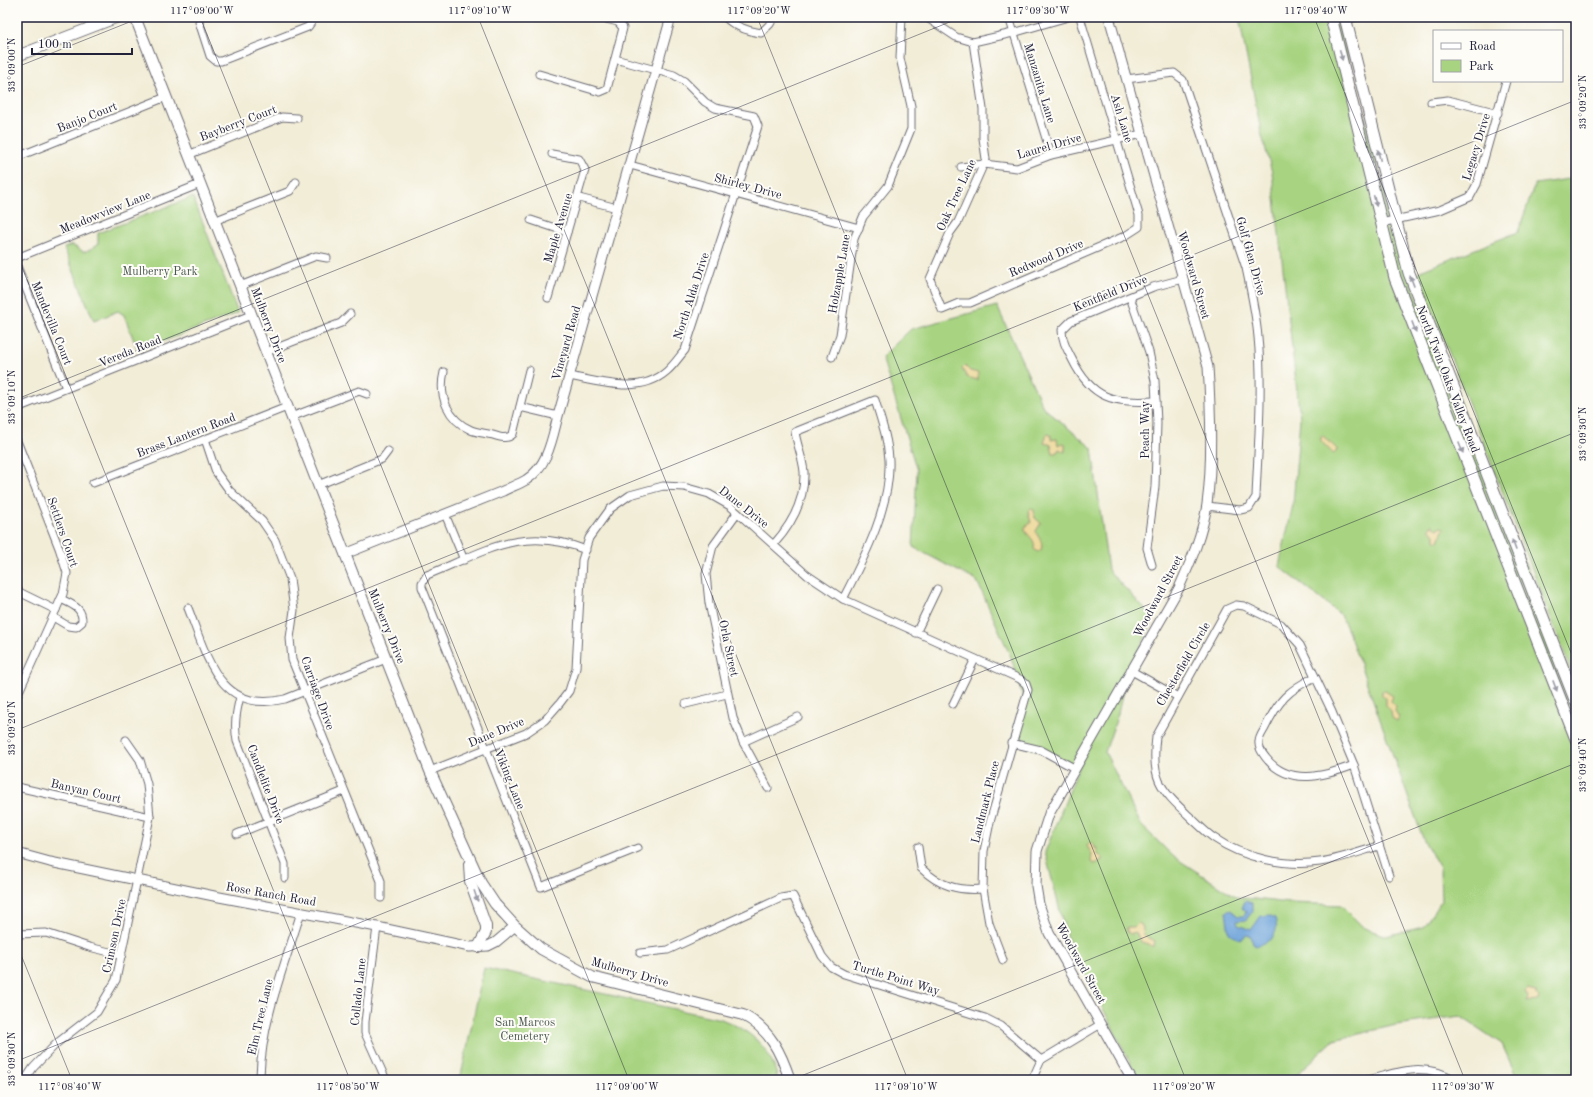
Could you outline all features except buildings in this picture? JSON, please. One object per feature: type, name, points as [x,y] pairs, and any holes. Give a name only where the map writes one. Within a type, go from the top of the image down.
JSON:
[{"type":"main road","points":[[17,56],[118,17]]},
{"type":"main road","name":"Mulberry Drive","points":[[135,17],[430,771],[468,858],[481,883],[495,904],[515,926],[541,949],[592,977],[743,1015],[750,1019],[776,1045],[782,1054],[790,1080]]},
{"type":"main road","name":"North Twin Oaks Valley Road","points":[[1331,17],[1395,278],[1576,739]]},
{"type":"main road","name":"North Twin Oaks Valley Road","points":[[1349,18],[1394,220],[1409,273],[1538,608],[1576,702]]},
{"type":"main road","points":[[1503,553],[1514,563],[1529,600],[1538,608],[1536,616],[1545,642],[1544,658]]},
{"type":"main road","points":[[468,858],[470,881],[486,926],[486,932],[478,948]]},
{"type":"street","points":[[199,22],[210,56],[216,61],[221,61],[308,28],[313,20],[313,17]]},
{"type":"street","points":[[539,74],[600,92],[607,89],[624,28],[618,22],[598,17]]},
{"type":"street","name":"Vineyard Road","points":[[345,554],[503,491],[532,475],[539,468],[546,456],[558,416],[671,17]]},
{"type":"street","points":[[725,17],[733,25],[752,32],[761,33],[770,24],[774,17]]},
{"type":"street","name":"Holzapple Lane","points":[[832,357],[840,335],[854,239],[863,217],[888,186],[910,129],[911,106],[900,58],[902,17]]},
{"type":"street","points":[[926,17],[956,37],[973,42],[1013,33],[1068,17]]},
{"type":"street","name":"Manzanita Lane","points":[[1009,17],[1051,154]]},
{"type":"street","name":"Ash Lane","points":[[1080,17],[1139,216],[1139,227]]},
{"type":"street","name":"Woodward Street","points":[[1109,17],[1208,367],[1210,401],[1207,506],[1194,554],[1179,588],[1130,670],[1049,814],[1040,838],[1037,852],[1036,886],[1039,904],[1049,933],[1132,1080]]},
{"type":"street","name":"Oak Tree Lane","points":[[959,303],[942,310],[930,279],[984,164],[983,109],[973,42]]},
{"type":"street","points":[[615,60],[657,70]]},
{"type":"street","name":"North Alda Drive","points":[[569,376],[624,386],[634,385],[656,378],[667,371],[686,350],[758,126],[754,116],[716,108],[705,102],[684,81],[674,74],[657,70]]},
{"type":"street","name":"Golf Glen Drive","points":[[1126,79],[1174,73],[1183,80],[1246,268],[1253,299],[1258,338],[1259,378],[1256,497],[1248,508],[1240,510],[1207,506]]},
{"type":"street","name":"Legacy Drive","points":[[1381,223],[1440,210],[1470,197],[1477,184],[1506,82]]},
{"type":"street","name":"Banjo Court","points":[[17,157],[166,97]]},
{"type":"street","points":[[1431,102],[1448,100],[1498,113]]},
{"type":"street","name":"Bayberry Court","points":[[188,155],[282,117],[297,118]]},
{"type":"street","name":"Laurel Drive","points":[[961,167],[984,164],[1017,168],[1051,154],[1142,134]]},
{"type":"street","name":"Maple Avenue","points":[[548,298],[579,198],[585,170],[584,164],[580,159],[552,154]]},
{"type":"street","name":"Shirley Drive","points":[[630,165],[859,228]]},
{"type":"street","points":[[214,221],[290,191],[296,182]]},
{"type":"street","name":"Meadowview Lane","points":[[17,258],[200,184]]},
{"type":"street","points":[[579,198],[618,208]]},
{"type":"street","points":[[531,220],[568,232]]},
{"type":"street","name":"Redwood Drive","points":[[959,303],[970,303],[1125,236],[1139,227]]},
{"type":"street","points":[[240,286],[316,256],[327,258]]},
{"type":"street","name":"Mandevilla Court","points":[[17,266],[66,388]]},
{"type":"street","name":"Kentfield Drive","points":[[1156,401],[1133,402],[1108,399],[1095,392],[1080,375],[1062,339],[1062,330],[1071,321],[1153,287],[1183,278]]},
{"type":"street","name":"Peach Way","points":[[1130,297],[1150,352],[1158,423],[1155,487],[1147,548],[1152,565]]},
{"type":"street","points":[[266,352],[341,323],[350,314]]},
{"type":"street","name":"Vereda Road","points":[[17,408],[251,315]]},
{"type":"street","points":[[444,372],[441,384],[443,400],[454,419],[471,430],[504,438],[513,434],[529,370]]},
{"type":"street","points":[[292,417],[359,391],[367,394]]},
{"type":"street","points":[[774,544],[795,516],[800,499],[804,472],[795,432],[875,400],[885,430],[889,460],[888,483],[867,551],[843,599]]},
{"type":"street","name":"Brass Lantern Road","points":[[93,483],[288,407]]},
{"type":"street","points":[[520,407],[558,416]]},
{"type":"street","name":"Carriage Drive","points":[[205,439],[216,472],[230,490],[262,521],[275,540],[290,579],[294,610],[290,638],[292,653],[304,691],[381,881],[381,898]]},
{"type":"street","name":"Settlers Court","points":[[17,441],[59,548],[67,573],[61,599],[55,614],[17,696]]},
{"type":"street","points":[[318,485],[382,459],[388,451]]},
{"type":"street","name":"Dane Drive","points":[[430,771],[526,733],[545,720],[568,691],[576,668],[582,560],[589,538],[610,509],[641,491],[663,486],[684,486],[709,494],[737,513],[774,544],[807,575],[843,599],[1020,679],[1026,684],[1028,690],[1011,743]]},
{"type":"street","name":"Orla Street","points":[[737,513],[713,546],[706,574],[709,603],[733,718],[742,742],[768,788]]},
{"type":"street","points":[[445,514],[464,560]]},
{"type":"street","name":"Viking Lane","points":[[586,550],[555,540],[528,538],[506,543],[427,575],[422,583],[422,588],[541,887],[638,848]]},
{"type":"street","points":[[916,633],[936,589]]},
{"type":"street","points":[[17,591],[55,614],[68,626],[76,627],[82,622],[82,614],[79,608],[61,599]]},
{"type":"street","name":"Chesterfield Circle","points":[[1379,846],[1319,862],[1293,863],[1253,856],[1214,838],[1168,796],[1157,775],[1153,760],[1156,737],[1227,609],[1236,605],[1244,606],[1281,624],[1300,645],[1332,712],[1354,766],[1389,876]]},
{"type":"street","points":[[188,608],[210,665],[227,688],[240,697],[257,702],[272,702],[386,659]]},
{"type":"street","points":[[954,704],[975,659]]},
{"type":"street","points":[[1130,670],[1178,697]]},
{"type":"street","points":[[1315,677],[1299,684],[1286,694],[1274,709],[1259,742],[1261,752],[1272,765],[1284,772],[1301,777],[1311,778],[1330,774],[1354,766]]},
{"type":"street","points":[[686,704],[728,694]]},
{"type":"street","name":"Candlelite Drive","points":[[240,697],[234,726],[237,741],[285,864],[285,878]]},
{"type":"street","points":[[742,742],[798,717]]},
{"type":"street","name":"Crimson Drive","points":[[25,1080],[33,1068],[57,1044],[97,1012],[116,980],[150,817],[147,784],[140,760],[126,740]]},
{"type":"street","points":[[1011,743],[1041,750],[1074,768]]},
{"type":"street","name":"Landmark Place","points":[[1003,960],[989,923],[983,889],[985,844],[1011,743]]},
{"type":"street","name":"Banyan Court","points":[[17,787],[150,817]]},
{"type":"street","points":[[237,834],[344,791]]},
{"type":"street","points":[[918,847],[921,868],[938,883],[968,891],[983,889]]},
{"type":"street","name":"Rose Ranch Road","points":[[17,854],[50,862],[470,947],[478,948],[496,942],[515,926]]},
{"type":"street","name":"Turtle Point Way","points":[[640,953],[668,950],[781,898],[793,896],[822,956],[831,966],[844,974],[986,1018],[1001,1026],[1041,1060]]},
{"type":"street","name":"Elm Tree Lane","points":[[257,1078],[274,995],[286,962],[301,912]]},
{"type":"street","name":"Collado Lane","points":[[377,927],[365,1022],[365,1033],[386,1080]]},
{"type":"street","points":[[17,934],[46,933],[89,947],[122,954]]},
{"type":"street","points":[[1032,1080],[1041,1060],[1101,1024]]},
{"type":"street","points":[[1368,1080],[1404,1070],[1424,1069],[1443,1077],[1456,1080]]},
{"type":"street","points":[[257,1078],[273,1080]]},
{"type":"green space","points":[[1239,17],[1336,17],[1408,274],[1576,689],[1576,1080],[1518,1080],[1502,1044],[1460,1016],[1396,1025],[1334,1040],[1291,1080],[1139,1080],[1066,935],[1045,852],[1087,747],[1074,768],[1046,753],[1012,743],[1024,701],[1011,657],[977,581],[913,547],[917,471],[882,357],[911,329],[997,306],[1043,407],[1092,448],[1108,570],[1154,619],[1125,680],[1118,714],[1105,752],[1141,825],[1174,857],[1236,897],[1290,903],[1341,905],[1364,928],[1386,936],[1423,927],[1441,901],[1440,868],[1424,841],[1348,631],[1341,615],[1279,566],[1293,505],[1300,418],[1272,172],[1261,132]]},
{"type":"green space","points":[[1576,178],[1576,683],[1418,272],[1518,232],[1535,184]]},
{"type":"green space","name":"Mulberry Park","points":[[193,197],[238,313],[138,351],[124,315],[118,311],[94,321],[64,248],[72,245],[84,252],[98,244],[98,233]]},
{"type":"green space","name":"San Marcos Cemetery","points":[[484,968],[721,1019],[742,1029],[765,1049],[775,1068],[778,1080],[460,1080]]},
{"type":"sand","points":[[965,366],[970,371],[978,373],[978,380],[967,377],[962,369]]},
{"type":"sand","points":[[1047,434],[1051,435],[1051,440],[1057,439],[1058,445],[1063,443],[1065,444],[1065,452],[1059,449],[1057,453],[1053,453],[1051,445],[1044,442]]},
{"type":"sand","points":[[1321,436],[1323,436],[1337,449],[1334,454],[1321,441]]},
{"type":"sand","points":[[1031,508],[1034,510],[1035,518],[1041,523],[1036,531],[1042,547],[1041,550],[1037,552],[1034,549],[1033,541],[1025,530],[1025,527],[1031,523],[1028,511]]},
{"type":"sand","points":[[1433,525],[1437,529],[1441,527],[1444,528],[1439,541],[1435,540],[1435,534],[1430,530],[1430,526]]},
{"type":"sand","points":[[1382,691],[1385,691],[1393,696],[1391,701],[1396,706],[1395,711],[1399,717],[1397,721],[1392,718],[1391,711],[1386,705],[1386,698],[1382,695]]},
{"type":"sand","points":[[1089,843],[1092,843],[1094,848],[1097,848],[1097,854],[1102,857],[1102,860],[1095,864],[1091,862],[1092,854],[1087,846]]},
{"type":"sand","points":[[1138,923],[1142,925],[1144,935],[1155,941],[1154,946],[1141,942],[1136,933],[1131,934],[1127,932],[1127,927],[1134,927]]},
{"type":"sand","points":[[1527,989],[1536,991],[1536,994],[1539,997],[1538,1001],[1527,1001],[1528,996],[1525,993]]},
{"type":"water","points":[[1245,901],[1252,903],[1252,912],[1246,920],[1237,921],[1238,925],[1251,930],[1261,916],[1269,915],[1275,918],[1276,929],[1273,936],[1270,940],[1256,946],[1253,944],[1251,936],[1247,935],[1240,940],[1229,933],[1226,912],[1231,910],[1238,916],[1244,916],[1246,912],[1242,908]]}]
